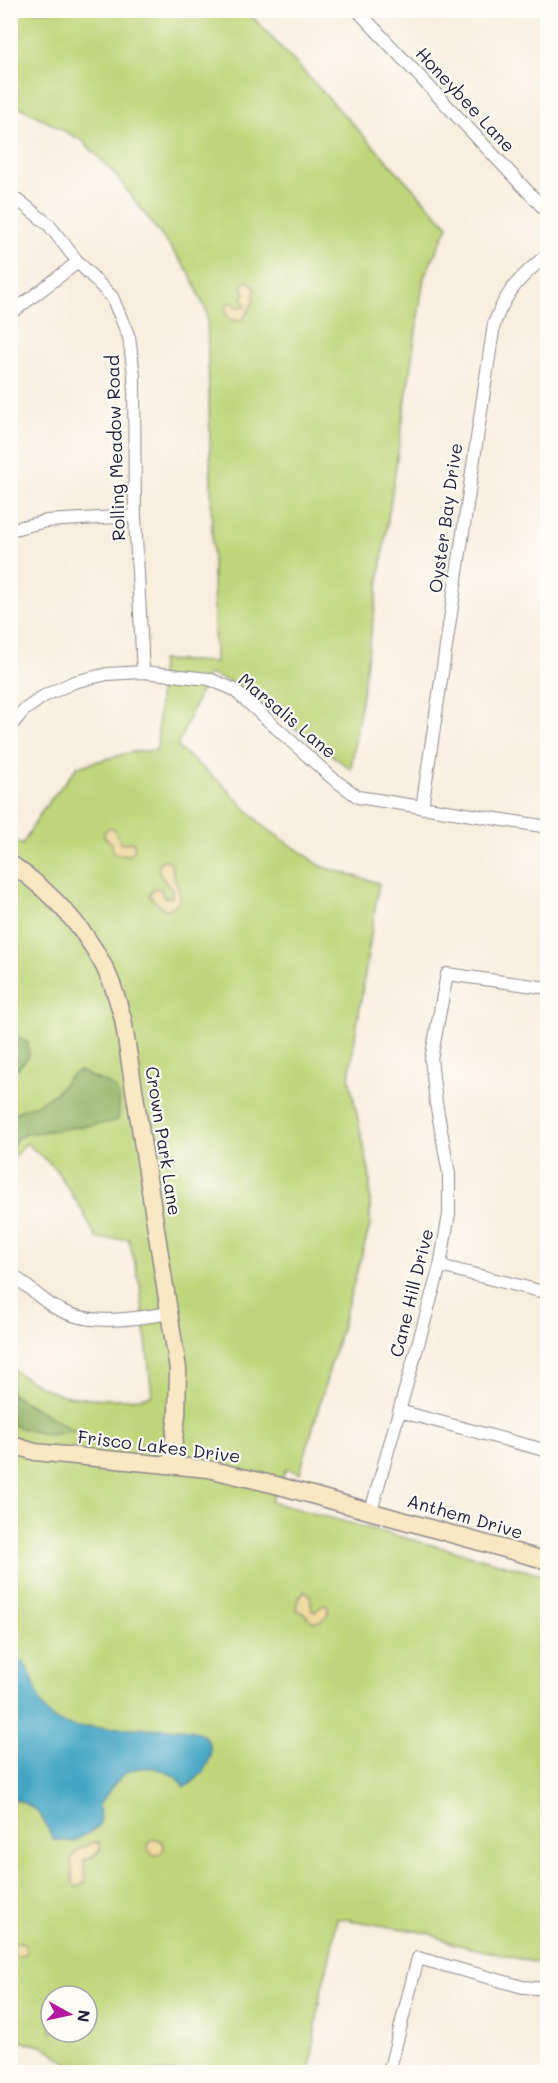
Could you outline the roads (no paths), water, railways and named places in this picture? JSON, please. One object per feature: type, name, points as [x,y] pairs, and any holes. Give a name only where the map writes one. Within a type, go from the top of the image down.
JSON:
[{"type":"street","name":"Honeybee Lane","points":[[357,10],[548,213]]},
{"type":"street","name":"Rolling Meadow Road","points":[[10,197],[22,203],[50,225],[78,262],[112,297],[129,337],[134,375],[135,516],[143,672]]},
{"type":"street","name":"Oyster Bay Drive","points":[[422,808],[494,324],[508,292],[521,276],[548,254]]},
{"type":"street","points":[[10,314],[78,262]]},
{"type":"street","points":[[10,530],[46,521],[135,516]]},
{"type":"street","name":"Marsalis Lane","points":[[10,727],[23,711],[37,700],[74,682],[107,674],[143,672],[209,679],[233,689],[330,777],[358,797],[548,827]]},
{"type":"street","name":"Crown Park Lane","points":[[10,863],[32,878],[65,910],[90,942],[111,982],[123,1019],[178,1369],[177,1414],[171,1464]]},
{"type":"street","name":"Cane Hill Drive","points":[[371,1511],[440,1266],[449,1214],[449,1174],[436,1103],[431,1059],[447,974],[548,988]]},
{"type":"street","points":[[440,1266],[548,1293]]},
{"type":"street","points":[[10,1273],[52,1306],[78,1316],[104,1320],[129,1320],[170,1313]]},
{"type":"street","points":[[399,1411],[548,1451]]},
{"type":"street","name":"Frisco Lakes Drive","points":[[10,1444],[35,1452],[208,1469],[371,1511]]},
{"type":"street","name":"Anthem Drive","points":[[371,1511],[548,1561]]},
{"type":"street","points":[[389,2073],[417,1958],[523,1987],[548,1989]]},
{"type":"water","points":[[11,1654],[22,1662],[29,1672],[42,1705],[49,1715],[60,1722],[76,1727],[182,1729],[204,1736],[209,1743],[210,1750],[202,1773],[184,1787],[171,1775],[154,1768],[127,1772],[114,1784],[99,1805],[100,1823],[98,1827],[73,1842],[53,1839],[38,1812],[11,1798]]}]
